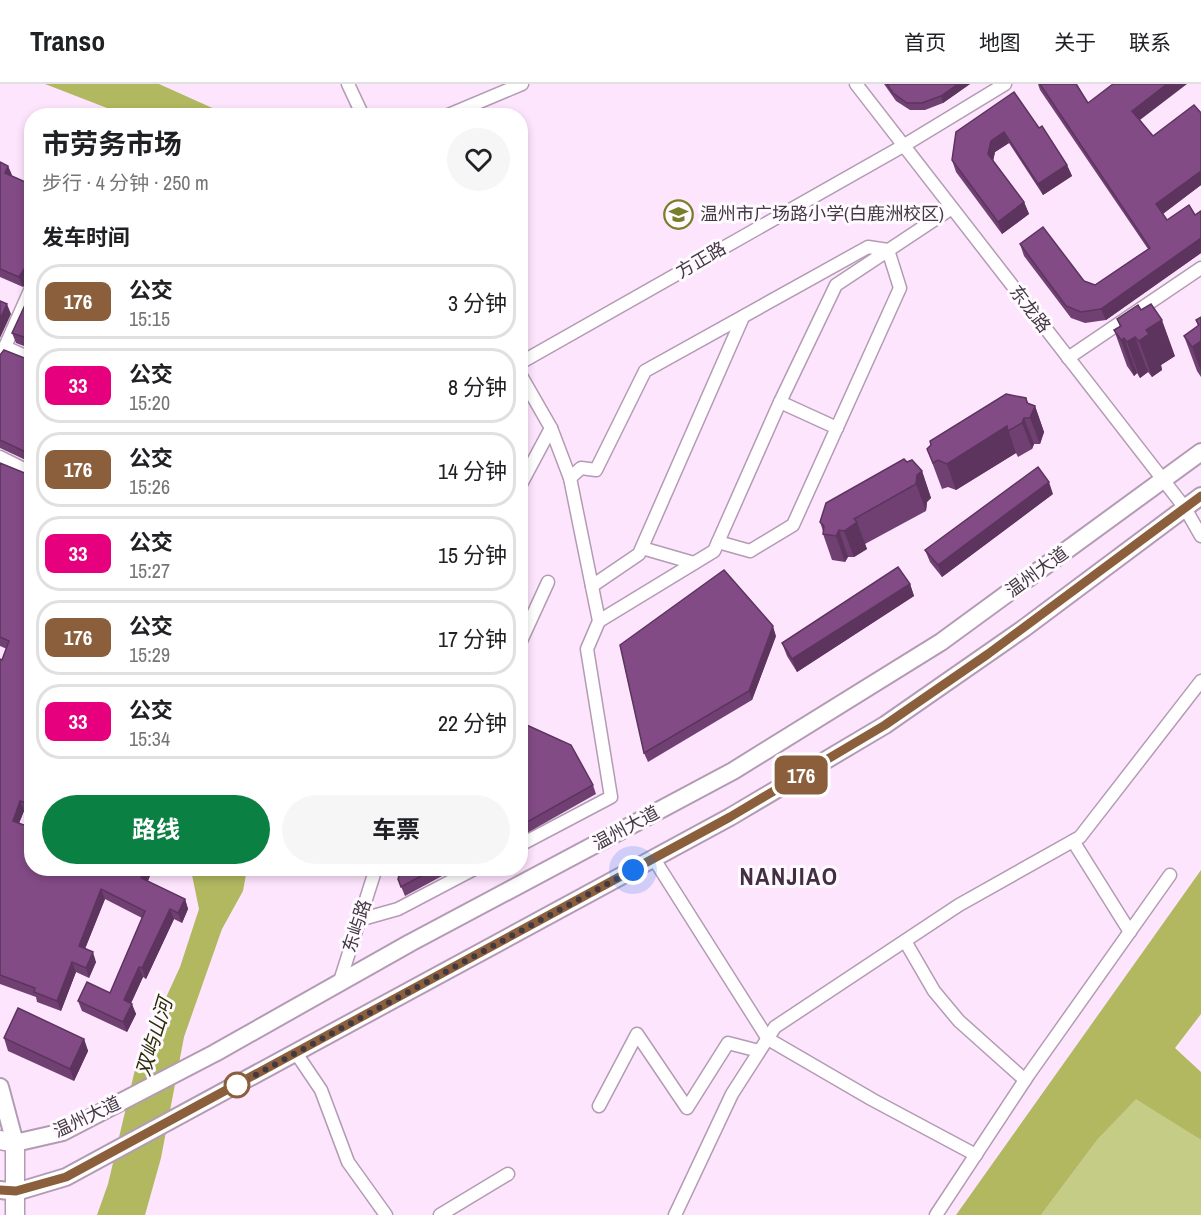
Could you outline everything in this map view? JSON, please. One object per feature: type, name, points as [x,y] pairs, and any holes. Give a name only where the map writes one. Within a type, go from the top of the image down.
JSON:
[{"type":"highway","points":[[7,1142],[8,1191],[15,1215]]},
{"type":"main road","name":"温州大道","points":[[7,1142],[63,1132],[192,1065],[411,943],[733,771],[941,642],[1201,452]]},
{"type":"main road","name":"温州大道","points":[[8,1191],[66,1177],[730,817],[885,725],[997,648],[1201,496]]},
{"type":"main road","points":[[0,1087],[7,1142]]},
{"type":"street","points":[[348,84],[359,108]]},
{"type":"street","points":[[465,108],[522,84]]},
{"type":"street","name":"东龙路","points":[[856,84],[1185,508],[1201,536]]},
{"type":"street","name":"方正路","points":[[528,358],[903,146],[1005,84]]},
{"type":"street","points":[[599,621],[714,551],[780,402],[836,285],[952,208]]},
{"type":"street","points":[[570,478],[581,468],[596,470],[645,371],[868,247],[888,250]]},
{"type":"street","points":[[718,542],[750,551],[793,525],[900,288],[888,250]]},
{"type":"street","points":[[1068,357],[1201,268]]},
{"type":"street","points":[[24,304],[2,352],[24,357]]},
{"type":"street","points":[[592,586],[639,554],[743,317]]},
{"type":"street","points":[[528,388],[551,428],[570,478],[592,586],[599,621],[587,649],[611,797],[528,841]]},
{"type":"street","points":[[780,402],[837,428]]},
{"type":"street","points":[[528,471],[551,428]]},
{"type":"street","points":[[0,457],[24,469]]},
{"type":"street","points":[[642,548],[694,563]]},
{"type":"street","points":[[528,626],[548,582]]},
{"type":"street","points":[[675,1215],[732,1094],[776,1027],[959,905],[1080,837],[1201,681]]},
{"type":"street","points":[[1073,841],[1130,932]]},
{"type":"street","points":[[654,859],[768,1039],[873,1100],[976,1155]]},
{"type":"street","points":[[936,1215],[1025,1080],[1170,875]]},
{"type":"street","name":"东屿路","points":[[339,984],[373,876]]},
{"type":"street","points":[[359,920],[398,909],[461,876]]},
{"type":"street","points":[[905,941],[934,991],[959,1021],[1025,1080]]},
{"type":"street","points":[[599,1106],[637,1034],[687,1108],[728,1043],[759,1051]]},
{"type":"street","points":[[296,1053],[321,1090],[348,1162],[386,1215]]},
{"type":"street","points":[[445,1214],[508,1174]]},
{"type":"shaded area","points":[[1136,1098],[1201,1140],[1201,1215],[1041,1215],[1098,1139]]},
{"type":"water","points":[[45,84],[159,84],[212,108],[107,108]]},
{"type":"water","points":[[1201,870],[1201,1014],[1175,1048],[1201,1072],[1201,1140],[1136,1099],[1098,1139],[1041,1215],[956,1215]]},
{"type":"water","name":"双屿山河","points":[[192,876],[246,876],[243,891],[222,929],[184,1037],[161,1158],[145,1215],[97,1215],[108,1184],[137,1061],[180,967],[199,909]]},
{"type":"building","points":[[887,84],[958,84],[941,96],[922,103],[907,103],[893,93]]},
{"type":"building","points":[[1040,84],[1076,84],[1088,103],[1113,84],[1167,84],[1132,111],[1153,136],[1194,105],[1201,113],[1201,171],[1156,204],[1167,220],[1189,205],[1195,215],[1201,211],[1201,238],[1101,309],[1081,312],[1066,306],[1020,244],[1043,227],[1084,281],[1095,285],[1150,248]]},
{"type":"building","points":[[1014,92],[1039,128],[1042,126],[1067,165],[1038,184],[1004,132],[991,141],[988,154],[1024,202],[998,222],[952,160],[956,132]]},
{"type":"building","points":[[0,162],[8,166],[5,173],[24,181],[24,269],[19,277],[0,269]]},
{"type":"building","points":[[0,301],[7,304],[0,319]]},
{"type":"building","points":[[1151,304],[1162,320],[1146,330],[1149,334],[1139,341],[1135,337],[1127,342],[1124,338],[1121,340],[1114,330],[1121,326],[1117,319],[1138,305],[1141,310]]},
{"type":"building","points":[[24,307],[24,337],[12,333]]},
{"type":"building","points":[[1201,317],[1201,341],[1192,347],[1184,336],[1199,325],[1196,320]]},
{"type":"building","points":[[4,350],[24,358],[24,451],[0,440],[0,355]]},
{"type":"building","points":[[1006,394],[1026,398],[1027,403],[1035,406],[1030,418],[1024,418],[1022,423],[1008,431],[1007,426],[947,464],[938,460],[933,463],[927,449],[931,445],[930,441]]},
{"type":"building","points":[[904,459],[907,462],[912,460],[922,471],[917,475],[916,484],[854,519],[857,522],[844,531],[839,530],[836,536],[823,534],[824,526],[820,522],[826,503]]},
{"type":"building","points":[[0,463],[24,473],[24,802],[20,801],[13,821],[24,825],[24,876],[142,876],[141,878],[185,899],[178,913],[170,909],[142,968],[139,967],[124,1000],[132,1004],[123,1022],[78,1001],[87,982],[110,993],[145,911],[101,889],[79,946],[93,952],[86,968],[72,962],[57,1001],[34,992],[35,988],[0,975],[0,659],[2,660],[9,641],[0,637]]},
{"type":"building","points":[[1038,467],[1049,482],[938,565],[925,550]]},
{"type":"building","points":[[898,567],[910,584],[792,659],[782,643]]},
{"type":"building","points":[[724,570],[773,626],[749,691],[644,753],[620,645]]},
{"type":"building","points":[[528,726],[571,745],[593,785],[528,822]]},
{"type":"building","points":[[399,876],[421,876],[401,887]]},
{"type":"building","points":[[18,1008],[84,1039],[70,1069],[4,1038]]},
{"type":"bus line","name":"176","points":[[0,1190],[16,1191],[66,1177],[730,817],[885,725],[954,679],[1201,496]]},
{"type":"place","name":"温州市广场路小学(白鹿洲校区)","points":[[679,214]]},
{"type":"district","name":"NANJIAO","points":[[789,877]]},
{"type":"route","points":[[237,1085],[633,870]]}]
